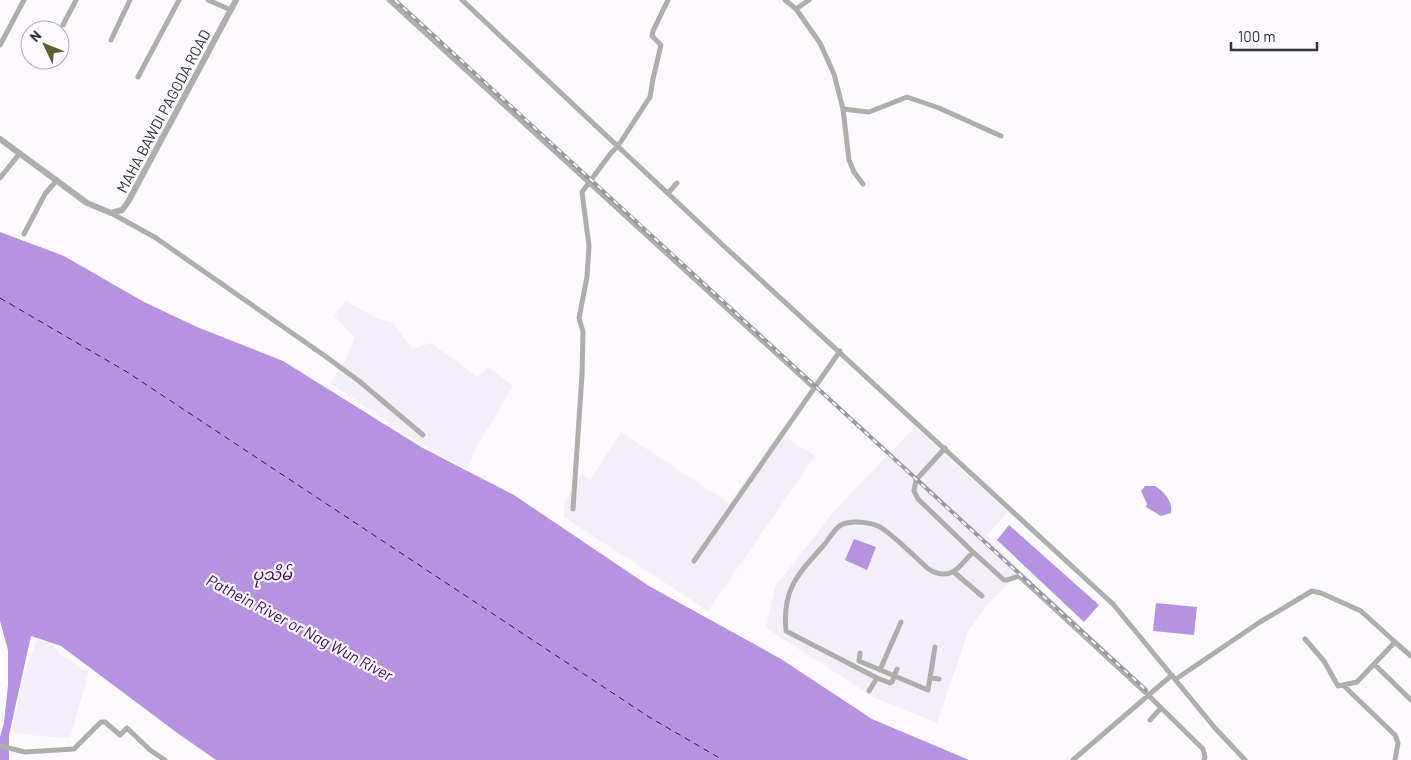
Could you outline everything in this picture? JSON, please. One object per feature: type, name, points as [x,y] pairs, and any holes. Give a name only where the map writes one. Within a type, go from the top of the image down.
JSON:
[{"type":"street","points":[[0,45],[24,0]]},
{"type":"street","points":[[66,20],[76,0]]},
{"type":"street","points":[[111,40],[130,0]]},
{"type":"street","points":[[138,77],[179,0]]},
{"type":"street","points":[[208,0],[231,10]]},
{"type":"street","name":"MAHA BAWDI PAGODA ROAD","points":[[111,213],[122,210],[128,202],[236,0]]},
{"type":"street","points":[[389,0],[813,387]]},
{"type":"street","points":[[462,0],[1113,604],[1215,728],[1245,760]]},
{"type":"street","points":[[573,509],[582,375],[583,332],[579,318],[587,277],[590,246],[582,192],[618,146],[650,97],[652,79],[661,45],[652,36],[668,0]]},
{"type":"street","points":[[785,0],[796,9],[820,43],[834,74],[844,109],[849,160],[854,172],[863,184]]},
{"type":"street","points":[[796,9],[809,0]]},
{"type":"street","points":[[844,109],[869,112],[907,97],[939,108],[1001,136]]},
{"type":"street","points":[[0,138],[87,203],[111,213],[156,238],[325,356],[359,381],[423,435]]},
{"type":"street","points":[[0,178],[20,153]]},
{"type":"street","points":[[24,234],[45,194],[57,180]]},
{"type":"street","points":[[668,193],[677,183]]},
{"type":"street","points":[[694,561],[743,493],[813,387],[840,351]]},
{"type":"street","points":[[945,448],[916,480],[914,491],[918,499],[1004,580],[1020,576],[1203,749],[1204,760]]},
{"type":"street","points":[[897,669],[890,683],[876,678],[786,631],[784,613],[791,588],[798,576],[841,525],[861,521],[880,526],[933,572],[955,573],[982,596]]},
{"type":"street","points":[[955,573],[973,552]]},
{"type":"street","points":[[1073,760],[1134,711],[1148,695],[1260,622],[1312,591],[1321,593],[1361,611],[1411,656]]},
{"type":"street","points":[[880,670],[901,622]]},
{"type":"street","points":[[1305,638],[1324,662],[1338,686],[1357,682],[1395,642]]},
{"type":"street","points":[[860,653],[858,660],[928,690],[935,648]]},
{"type":"street","points":[[1374,664],[1411,700]]},
{"type":"street","points":[[870,691],[876,678]]},
{"type":"street","points":[[931,678],[939,679]]},
{"type":"street","points":[[1344,686],[1396,735],[1398,744],[1396,760]]},
{"type":"street","points":[[1150,720],[1161,708]]},
{"type":"street","points":[[0,746],[25,752],[74,749],[101,722],[105,722],[120,735],[127,728],[150,750],[165,760]]},
{"type":"shaded area","points":[[346,301],[376,318],[393,323],[412,349],[431,343],[477,377],[489,367],[513,386],[474,452],[468,469],[445,458],[401,431],[330,383],[346,359],[355,338],[334,316]]},
{"type":"shaded area","points":[[915,427],[1008,512],[986,536],[1021,571],[985,607],[968,632],[937,723],[875,698],[766,628],[775,587],[834,511]]},
{"type":"shaded area","points":[[621,432],[729,503],[779,433],[815,456],[708,611],[564,517],[564,504],[582,474],[590,480]]},
{"type":"shaded area","points":[[37,639],[53,645],[59,654],[89,671],[70,738],[12,732],[24,675]]},
{"type":"water","name":"ပုသိမ်","points":[[0,232],[64,256],[144,302],[197,327],[283,361],[421,447],[514,495],[649,586],[781,659],[872,719],[969,760],[216,760],[61,646],[31,636],[9,735],[9,760],[0,760],[0,737],[4,723],[8,685],[8,650],[0,621]]},
{"type":"water","points":[[1145,486],[1155,486],[1165,494],[1171,505],[1171,513],[1161,516],[1146,507],[1147,504],[1141,491]]},
{"type":"water","points":[[1009,525],[1099,605],[1084,622],[997,540]]},
{"type":"water","points":[[854,539],[876,547],[867,570],[845,560]]},
{"type":"water","points":[[1156,603],[1197,607],[1194,635],[1153,631]]},
{"type":"ferry route","points":[[0,298],[127,372],[649,717],[723,760]]},
{"type":"railway","points":[[395,0],[1146,690]]},
{"type":"water label","name":"Pathein River or Nag Wun River","points":[[300,627]]}]
